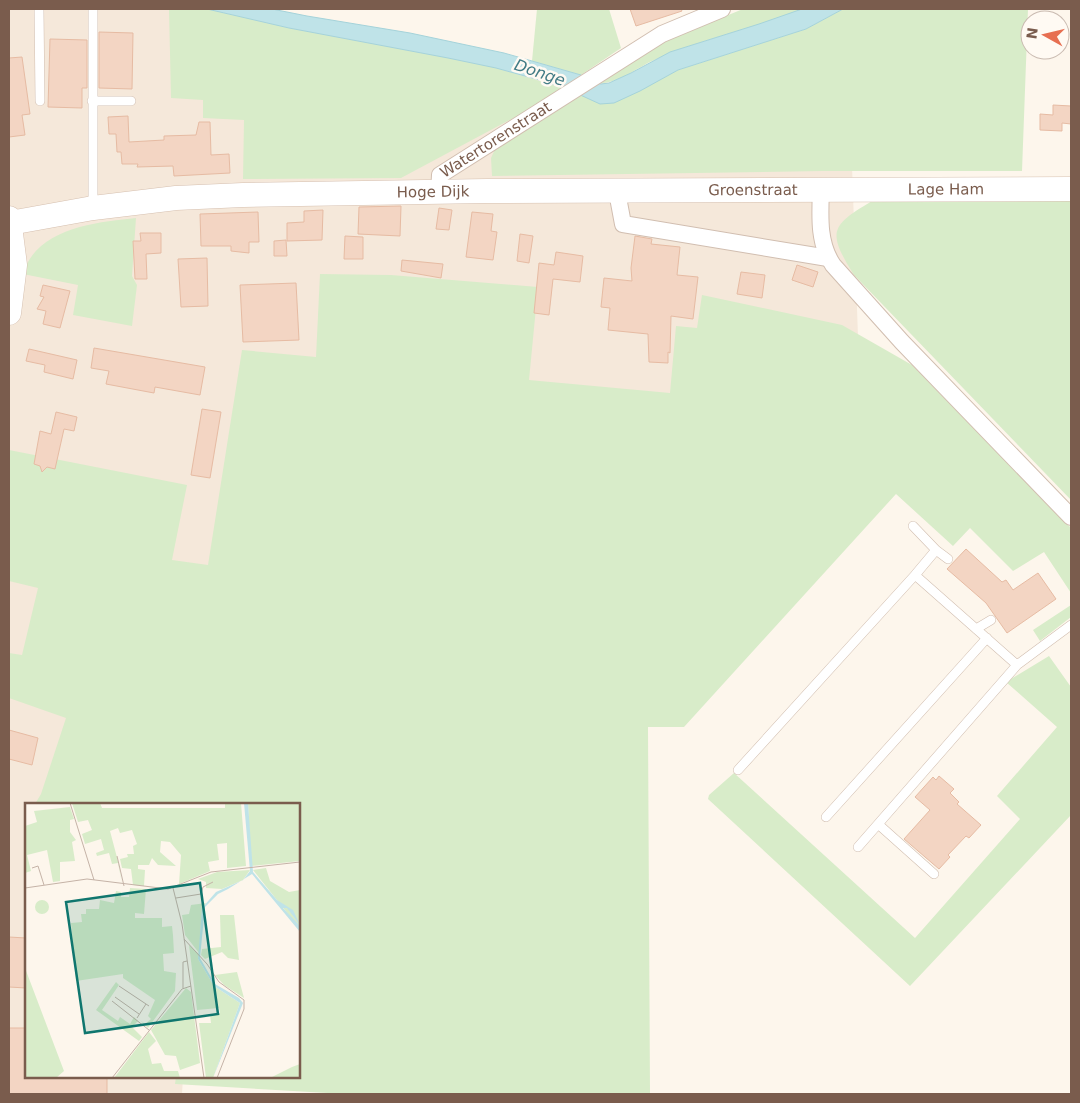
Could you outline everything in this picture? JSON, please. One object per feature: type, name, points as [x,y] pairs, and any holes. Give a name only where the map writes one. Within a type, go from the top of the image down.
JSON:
[{"type":"street","name":"Watertorenstraat","points":[[439,193],[440,175],[662,34],[722,9]]},
{"type":"street","name":"Lage Ham","points":[[821,190],[1071,189]]},
{"type":"street","name":"Groenstraat","points":[[617,192],[821,190],[820,225],[828,258]]},
{"type":"street","name":"Hoge Dijk","points":[[10,220],[176,198],[243,194],[617,192]]},
{"type":"street","points":[[617,192],[623,224],[828,258],[902,342],[1071,517]]},
{"type":"street","points":[[9,313],[15,265],[10,220]]},
{"type":"lane","points":[[39,9],[40,101]]},
{"type":"lane","points":[[93,9],[93,208]]},
{"type":"lane","points":[[92,101],[131,101]]},
{"type":"lane","points":[[913,526],[936,550],[948,559]]},
{"type":"lane","points":[[738,770],[916,575],[936,550]]},
{"type":"lane","points":[[916,575],[1017,665]]},
{"type":"lane","points":[[976,629],[991,620]]},
{"type":"lane","points":[[858,847],[1017,665],[1071,625]]},
{"type":"lane","points":[[826,817],[987,638]]},
{"type":"lane","points":[[878,824],[934,874]]},
{"type":"shaded area","points":[[9,9],[267,9],[293,13],[851,137],[858,337],[692,423],[219,575],[71,717],[46,803],[25,803],[25,1078],[183,1078],[182,1094],[9,1094]]},
{"type":"green space","points":[[169,9],[207,9],[289,28],[496,68],[563,88],[536,106],[401,178],[243,179],[244,120],[203,118],[203,100],[171,98]]},
{"type":"green space","points":[[537,9],[609,9],[621,48],[581,75],[532,61]]},
{"type":"green space","points":[[743,9],[802,9],[777,19],[676,51],[652,61],[617,80],[592,83],[655,45]]},
{"type":"green space","points":[[843,9],[1028,9],[1020,10],[1020,60],[1026,60],[1022,171],[822,171],[492,176],[491,158],[496,147],[576,93],[661,79],[678,70],[806,29]]},
{"type":"green space","points":[[872,201],[1071,201],[1071,500],[854,275],[840,249],[837,231],[848,217]]},
{"type":"green space","points":[[136,218],[132,276],[137,285],[132,326],[73,315],[78,285],[23,274],[30,259],[41,246],[54,237],[87,225]]},
{"type":"green space","points":[[320,274],[391,275],[538,287],[529,380],[670,393],[676,326],[697,328],[702,295],[842,325],[912,365],[1071,528],[1071,593],[1044,552],[1013,571],[970,528],[953,546],[896,494],[684,727],[648,727],[650,1094],[345,1094],[175,1084],[176,1078],[300,1078],[300,803],[36,803],[41,794],[66,718],[9,698],[9,653],[22,655],[38,588],[9,581],[9,450],[187,485],[172,560],[208,565],[242,350],[316,357]]},
{"type":"green space","points":[[1071,605],[1071,617],[1040,641],[1033,630]]},
{"type":"green space","points":[[1049,656],[1071,687],[1071,815],[910,986],[708,799],[709,795],[734,773],[915,938],[1020,819],[997,796],[1057,727],[1006,682]]},
{"type":"water","name":"Donge","points":[[207,9],[272,9],[410,33],[504,53],[581,75],[592,82],[601,84],[609,83],[631,73],[670,52],[802,9],[843,9],[806,29],[678,70],[614,103],[600,104],[550,83],[496,68],[289,28]]},
{"type":"building","points":[[630,9],[681,9],[682,11],[636,26]]},
{"type":"building","points":[[99,32],[133,33],[132,89],[99,88]]},
{"type":"building","points":[[50,39],[87,40],[87,88],[82,88],[82,108],[48,107]]},
{"type":"building","points":[[22,57],[30,114],[22,115],[25,135],[9,137],[9,58]]},
{"type":"building","points":[[1053,105],[1071,106],[1071,124],[1062,123],[1062,131],[1040,130],[1040,114],[1053,115]]},
{"type":"building","points":[[128,116],[129,142],[164,140],[164,136],[196,135],[199,122],[210,122],[211,155],[229,154],[230,173],[174,176],[173,166],[137,167],[138,164],[122,164],[121,152],[117,152],[116,134],[109,134],[108,117]]},
{"type":"building","points":[[401,206],[400,236],[358,234],[359,207]]},
{"type":"building","points":[[439,208],[452,210],[449,230],[436,229]]},
{"type":"building","points":[[323,210],[322,240],[287,241],[287,223],[304,222],[304,211]]},
{"type":"building","points":[[258,212],[259,242],[249,242],[249,253],[231,251],[231,246],[201,246],[200,214]]},
{"type":"building","points":[[472,212],[493,214],[491,231],[497,232],[493,260],[466,257]]},
{"type":"building","points":[[140,233],[161,233],[161,253],[146,254],[147,279],[135,279],[133,241],[141,241]]},
{"type":"building","points":[[520,234],[533,236],[529,263],[517,261]]},
{"type":"building","points":[[345,236],[363,237],[363,259],[344,259]]},
{"type":"building","points":[[635,236],[652,239],[651,244],[680,247],[677,275],[698,277],[693,319],[671,316],[668,363],[649,362],[648,334],[608,330],[610,308],[601,307],[604,278],[632,281],[631,268]]},
{"type":"building","points":[[286,240],[287,256],[274,256],[274,241]]},
{"type":"building","points":[[556,252],[583,256],[580,282],[553,279],[549,315],[534,313],[539,263],[554,265]]},
{"type":"building","points":[[207,258],[208,306],[181,307],[178,259]]},
{"type":"building","points":[[402,260],[443,264],[441,278],[401,271]]},
{"type":"building","points":[[797,265],[818,272],[813,287],[792,280]]},
{"type":"building","points":[[741,272],[765,275],[762,298],[737,294]]},
{"type":"building","points":[[296,283],[299,340],[243,342],[240,285]]},
{"type":"building","points":[[43,285],[70,291],[60,328],[43,324],[46,311],[37,309],[44,297],[40,296]]},
{"type":"building","points":[[94,348],[205,367],[200,395],[155,387],[154,393],[106,384],[109,371],[91,368]]},
{"type":"building","points":[[29,349],[77,360],[73,379],[44,372],[45,365],[26,361]]},
{"type":"building","points":[[202,409],[221,412],[210,478],[191,475]]},
{"type":"building","points":[[56,412],[77,417],[74,431],[64,429],[55,469],[47,467],[42,472],[40,466],[34,464],[40,431],[51,434]]},
{"type":"building","points":[[966,549],[1002,582],[1006,580],[1013,590],[1038,573],[1056,599],[1007,633],[986,603],[947,569]]},
{"type":"building","points":[[9,730],[38,738],[32,765],[9,759]]},
{"type":"building","points":[[939,776],[954,789],[950,793],[959,802],[957,804],[981,825],[969,838],[966,836],[948,855],[950,857],[939,869],[904,839],[930,810],[915,797],[933,777],[936,780]]},
{"type":"building","points":[[9,937],[25,938],[25,988],[9,987]]},
{"type":"building","points":[[9,1028],[25,1028],[25,1078],[107,1078],[107,1094],[9,1094]]}]
